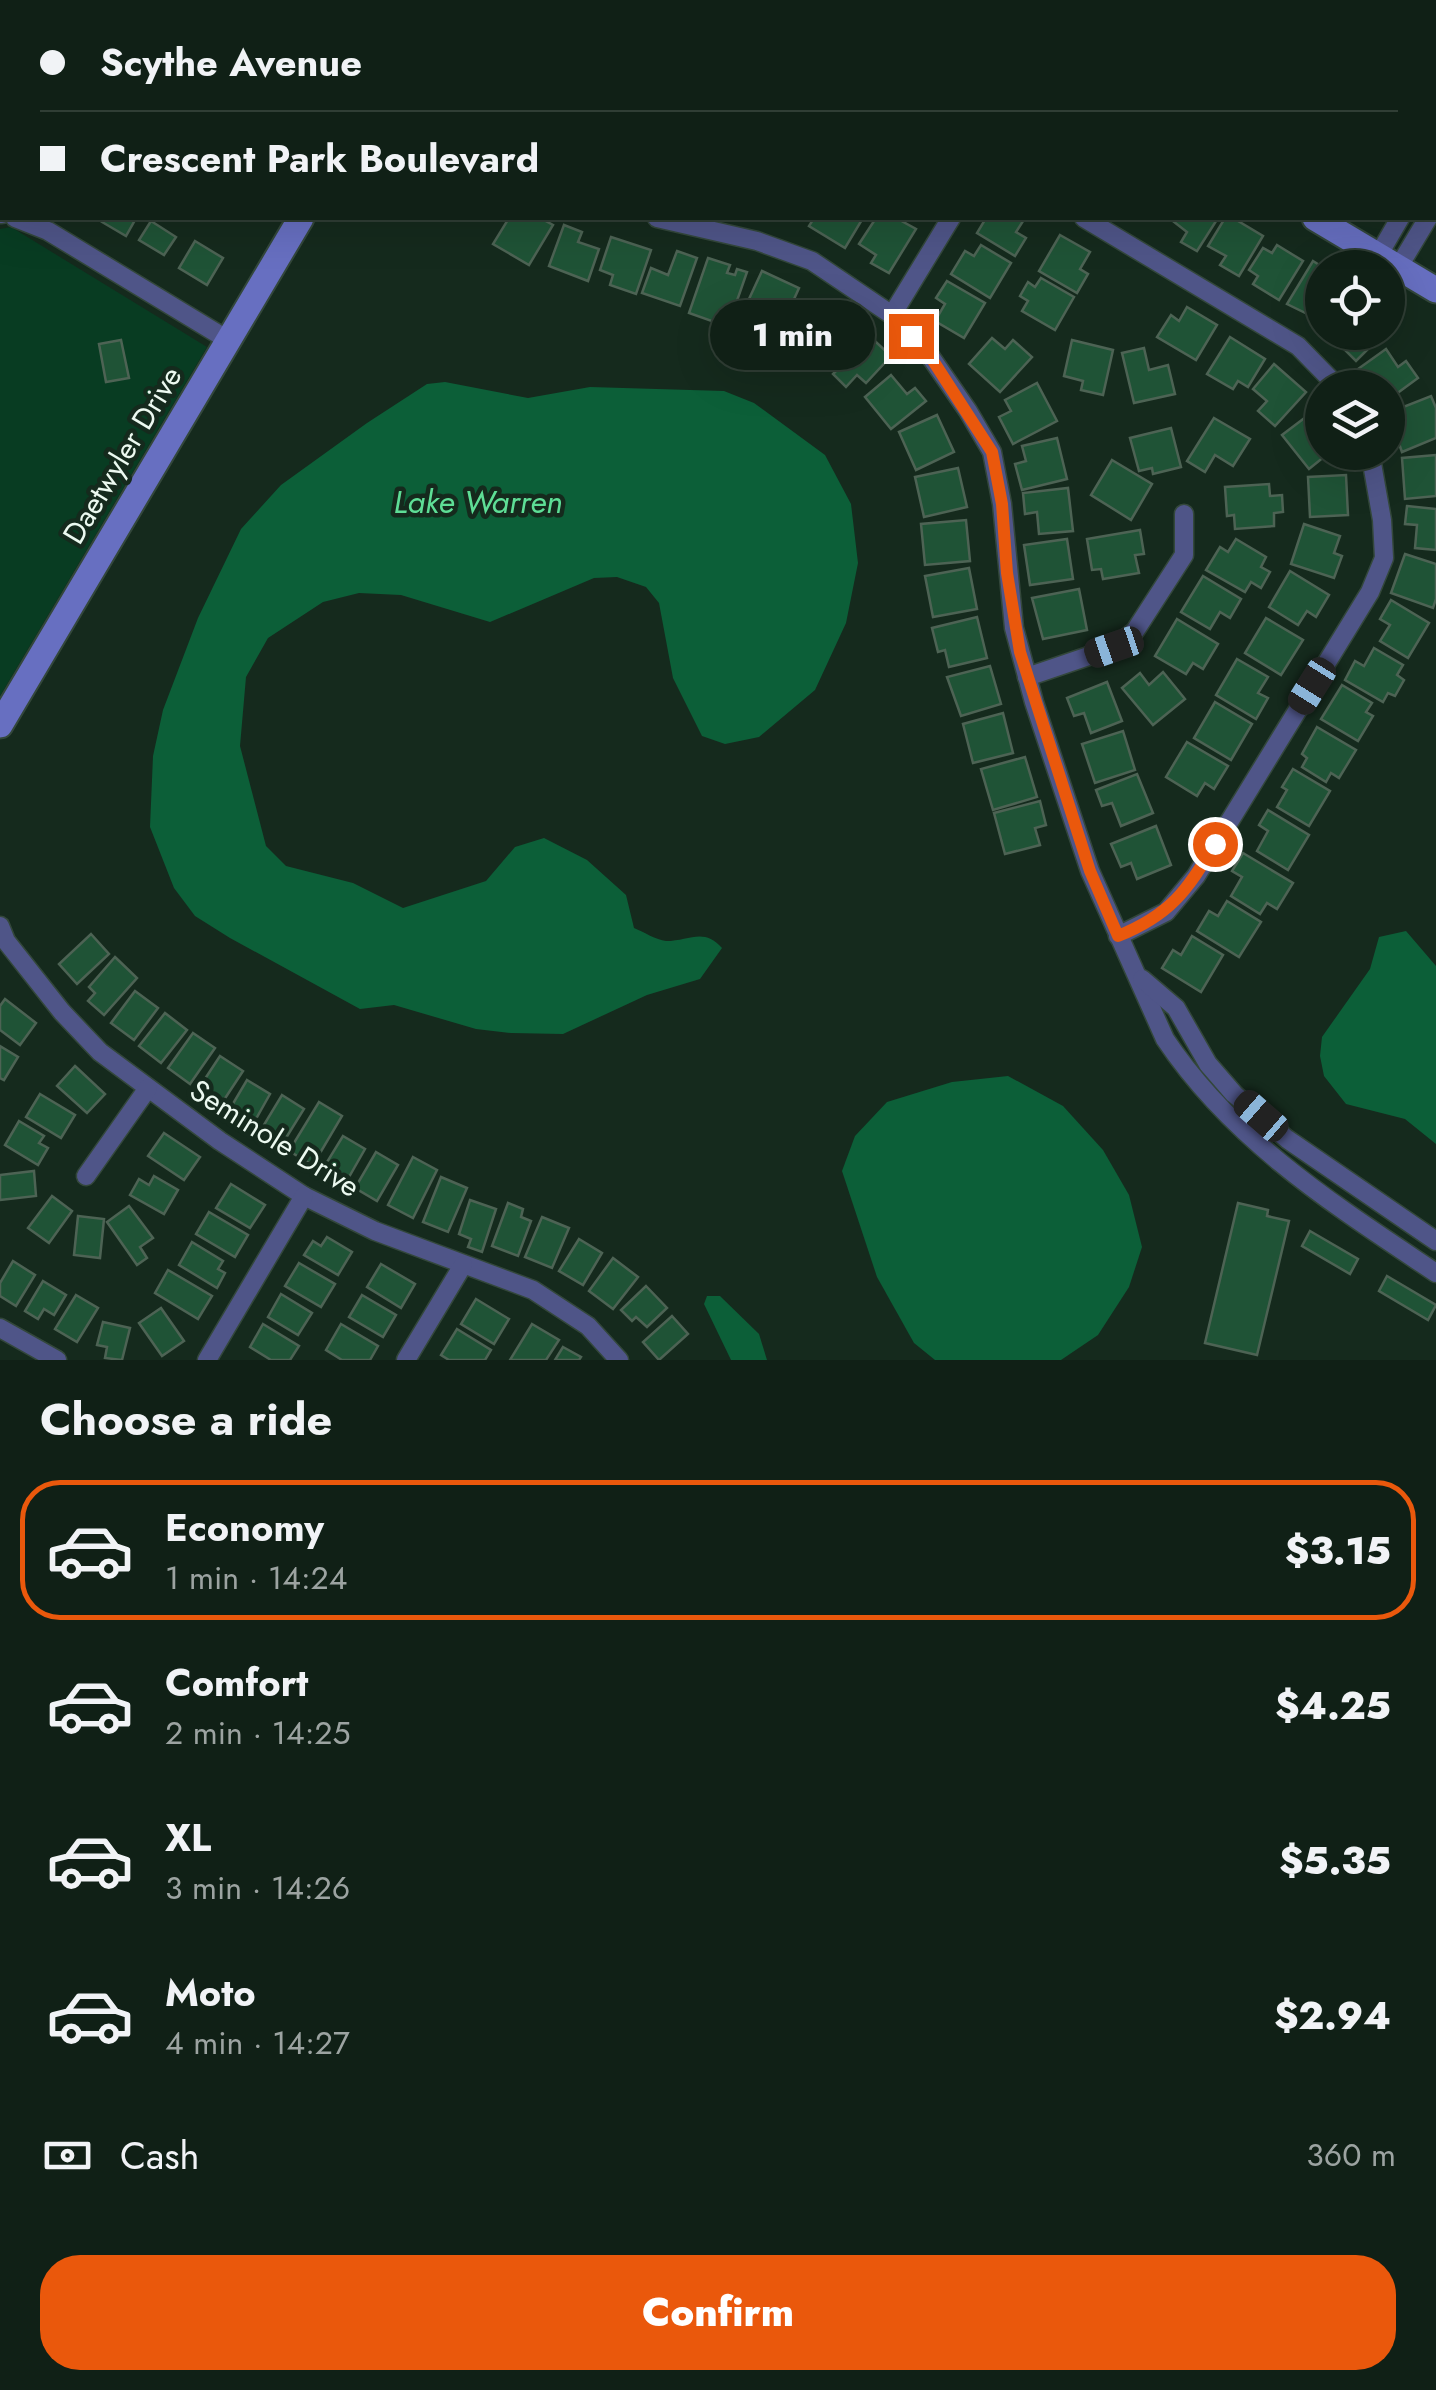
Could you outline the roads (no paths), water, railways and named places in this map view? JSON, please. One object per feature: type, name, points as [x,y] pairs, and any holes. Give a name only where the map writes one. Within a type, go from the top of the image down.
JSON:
[{"type":"street","points":[[21,220],[48,231],[228,340]]},
{"type":"street","name":"Daetwyler Drive","points":[[0,725],[300,220]]},
{"type":"street","points":[[666,220],[757,241],[812,261],[892,315],[930,356],[992,452],[1002,504],[1014,628],[1027,678],[1090,871],[1166,1038],[1194,1076],[1285,1169],[1436,1273]]},
{"type":"street","points":[[892,315],[950,220]]},
{"type":"street","points":[[1087,220],[1298,346],[1321,370]]},
{"type":"street","points":[[1318,220],[1368,250]]},
{"type":"street","points":[[1391,250],[1399,220]]},
{"type":"street","points":[[1399,250],[1426,220]]},
{"type":"street","points":[[1405,272],[1436,290]]},
{"type":"street","points":[[1118,936],[1166,912],[1196,876],[1370,592],[1384,558],[1373,470]]},
{"type":"street","points":[[1027,678],[1114,647],[1136,632],[1184,555],[1184,514]]},
{"type":"street","name":"Seminole Drive","points":[[2,939],[100,1052],[220,1141],[304,1196],[375,1231],[532,1290],[588,1326],[619,1360]]},
{"type":"street","points":[[1138,976],[1176,1008],[1208,1064],[1234,1094],[1287,1140],[1436,1241]]},
{"type":"street","points":[[1166,1038],[1186,1026]]},
{"type":"street","points":[[86,1176],[148,1088]]},
{"type":"street","points":[[207,1360],[304,1196]]},
{"type":"street","points":[[406,1360],[463,1265]]},
{"type":"street","points":[[0,1328],[57,1360]]},
{"type":"water","name":"Lake Warren","points":[[445,382],[528,398],[590,387],[724,391],[754,403],[825,455],[851,504],[858,563],[846,623],[815,690],[759,737],[725,744],[702,736],[673,678],[659,603],[646,587],[617,577],[594,578],[490,622],[401,595],[359,593],[323,602],[268,638],[246,677],[240,746],[266,846],[286,866],[353,883],[403,908],[486,881],[515,847],[544,838],[587,860],[626,895],[634,928],[666,941],[709,938],[722,948],[700,979],[647,995],[563,1034],[476,1029],[394,1005],[360,1009],[195,916],[174,888],[150,827],[153,756],[163,710],[198,618],[241,529],[281,485],[367,423],[427,384]]},
{"type":"water","points":[[1406,931],[1436,966],[1436,1144],[1405,1119],[1346,1104],[1324,1076],[1320,1056],[1322,1037],[1370,969],[1379,937]]},
{"type":"water","points":[[1008,1076],[1063,1106],[1103,1150],[1129,1195],[1142,1247],[1129,1287],[1098,1335],[1061,1360],[935,1360],[914,1343],[877,1277],[842,1171],[855,1136],[887,1102],[952,1082]]},
{"type":"water","points":[[707,1296],[720,1296],[759,1334],[767,1360],[731,1360],[704,1304]]}]
